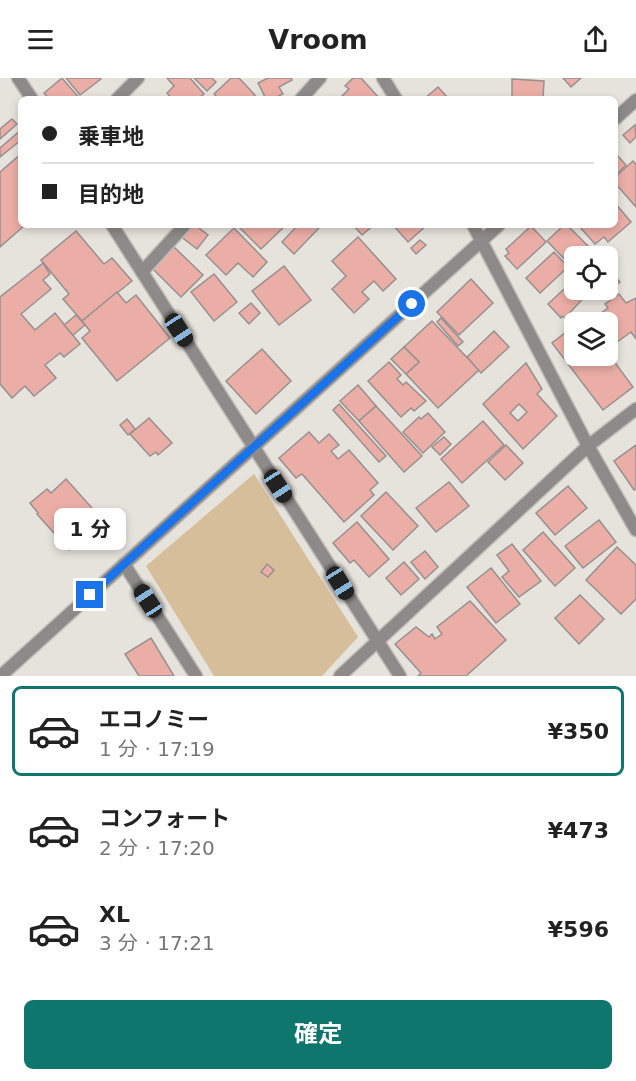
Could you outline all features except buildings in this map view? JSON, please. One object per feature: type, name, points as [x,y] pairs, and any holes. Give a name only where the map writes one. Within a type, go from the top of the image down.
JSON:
[{"type":"street","points":[[18,78],[30,96]]},
{"type":"street","points":[[120,96],[138,78]]},
{"type":"street","points":[[304,96],[320,78]]},
{"type":"street","points":[[383,78],[394,96]]},
{"type":"street","points":[[618,116],[636,100]]},
{"type":"street","points":[[114,228],[400,676]]},
{"type":"street","points":[[142,272],[182,228]]},
{"type":"street","points":[[475,228],[588,447],[636,530]]},
{"type":"street","points":[[4,672],[496,228]]},
{"type":"street","points":[[340,676],[588,447],[636,409]]},
{"type":"street","points":[[124,564],[196,676]]},
{"type":"shaded area","points":[[254,474],[358,637],[322,676],[214,676],[146,566]]},
{"type":"route","points":[[90,595],[412,304]]}]
